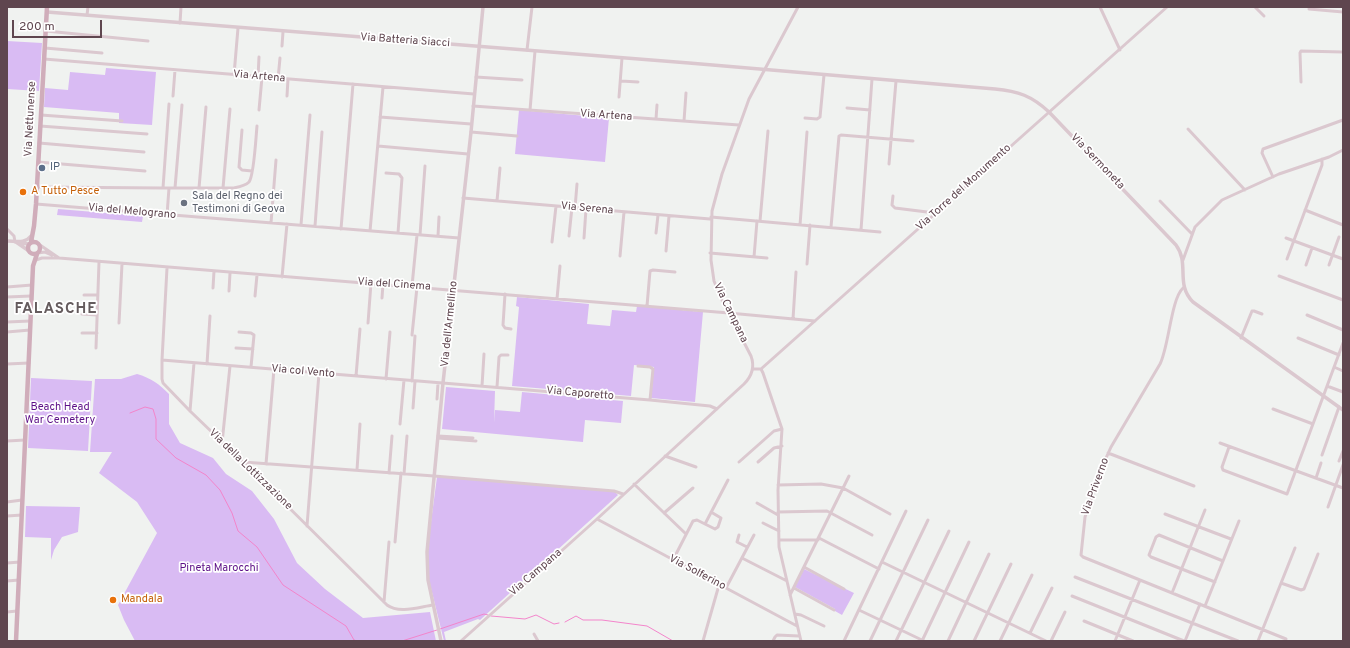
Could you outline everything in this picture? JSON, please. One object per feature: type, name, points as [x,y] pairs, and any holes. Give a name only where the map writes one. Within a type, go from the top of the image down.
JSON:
[{"type":"main road","name":"Via Nettunense","points":[[30,243],[34,229],[36,204],[47,10]]},
{"type":"main road","points":[[16,641],[31,296],[34,264],[37,253],[41,248],[34,229]]},
{"type":"main road","points":[[34,264],[28,247],[30,243],[35,242],[40,244]]},
{"type":"main road","points":[[29,251],[33,254],[37,253]]},
{"type":"street","points":[[87,15],[88,7]]},
{"type":"street","points":[[180,23],[181,7]]},
{"type":"street","name":"Via dell'Armellino","points":[[441,641],[427,577],[427,563],[443,383],[471,132],[483,7]]},
{"type":"street","points":[[527,50],[532,7]]},
{"type":"street","name":"Via Campana","points":[[460,641],[597,519],[717,409],[746,382],[751,374],[753,369],[751,356],[715,284],[710,253],[711,218],[715,195],[739,125],[764,70],[798,7]]},
{"type":"street","points":[[1100,7],[1120,50]]},
{"type":"street","name":"Via Torre del Monumento","points":[[761,369],[1167,7]]},
{"type":"street","points":[[1255,7],[1264,16]]},
{"type":"street","points":[[1309,9],[1343,12]]},
{"type":"street","name":"Via Batteria Siacci","points":[[47,10],[87,15],[283,32],[527,50],[764,70]]},
{"type":"street","points":[[234,75],[238,28]]},
{"type":"street","points":[[46,31],[148,41]]},
{"type":"street","points":[[282,46],[283,32]]},
{"type":"street","points":[[45,48],[102,53]]},
{"type":"street","points":[[530,110],[535,51]]},
{"type":"street","points":[[1301,82],[1301,51],[1343,52]]},
{"type":"street","points":[[259,57],[259,110]]},
{"type":"street","points":[[278,78],[280,58]]},
{"type":"street","points":[[619,97],[622,58]]},
{"type":"street","name":"Via Artena","points":[[44,59],[474,94]]},
{"type":"street","points":[[173,96],[175,70]]},
{"type":"street","name":"Via Sermoneta","points":[[764,70],[1014,91],[1032,98],[1049,112],[1175,243],[1183,260],[1184,288]]},
{"type":"street","points":[[805,118],[818,119],[820,117],[824,75]]},
{"type":"street","points":[[476,76],[522,80]]},
{"type":"street","points":[[287,96],[288,79]]},
{"type":"street","points":[[861,230],[872,79]]},
{"type":"street","points":[[621,80],[638,82]]},
{"type":"street","points":[[890,164],[896,81]]},
{"type":"street","points":[[341,228],[353,84]]},
{"type":"street","points":[[370,231],[382,87]]},
{"type":"street","points":[[684,121],[686,93]]},
{"type":"street","points":[[163,188],[169,104]]},
{"type":"street","points":[[656,119],[657,104]]},
{"type":"street","points":[[175,188],[182,105]]},
{"type":"street","name":"Via Artena","points":[[473,106],[739,125]]},
{"type":"street","points":[[199,188],[206,107]]},
{"type":"street","points":[[847,108],[870,110]]},
{"type":"street","points":[[223,188],[230,109]]},
{"type":"street","points":[[41,115],[122,121]]},
{"type":"street","points":[[301,225],[310,115]]},
{"type":"street","points":[[380,117],[471,124]]},
{"type":"street","points":[[1273,177],[1262,153],[1263,149],[1343,120]]},
{"type":"street","points":[[40,126],[147,134]]},
{"type":"street","points":[[37,186],[163,188],[237,187],[246,184],[250,180],[255,155],[257,126]]},
{"type":"street","points":[[1188,129],[1245,190]]},
{"type":"street","points":[[242,130],[239,167],[242,170],[252,171]]},
{"type":"street","points":[[754,257],[768,131]]},
{"type":"street","points":[[314,226],[322,132]]},
{"type":"street","points":[[471,132],[517,136]]},
{"type":"street","points":[[800,225],[807,132]]},
{"type":"street","points":[[831,227],[838,136],[913,141]]},
{"type":"street","points":[[39,143],[144,152]]},
{"type":"street","points":[[378,146],[468,154]]},
{"type":"street","points":[[1183,260],[1192,234],[1198,224],[1218,202],[1273,177],[1322,160],[1343,150]]},
{"type":"street","points":[[271,223],[276,160]]},
{"type":"street","points":[[1286,259],[1322,164],[1322,160]]},
{"type":"street","points":[[38,162],[146,171]]},
{"type":"street","points":[[412,286],[425,166]]},
{"type":"street","points":[[496,201],[500,168]]},
{"type":"street","points":[[386,173],[399,174],[402,178],[398,233]]},
{"type":"street","points":[[569,236],[577,184]]},
{"type":"street","points":[[167,215],[170,188]]},
{"type":"street","points":[[893,196],[892,205],[895,208],[935,213]]},
{"type":"street","name":"Via Serena","points":[[463,198],[880,232]]},
{"type":"street","points":[[1160,201],[1192,234]]},
{"type":"street","name":"Via del Melograno","points":[[36,204],[459,238]]},
{"type":"street","points":[[552,242],[556,206]]},
{"type":"street","points":[[584,238],[586,208]]},
{"type":"street","points":[[1305,210],[1343,225]]},
{"type":"street","points":[[620,256],[624,212]]},
{"type":"street","points":[[656,233],[658,215]]},
{"type":"street","points":[[666,251],[669,216]]},
{"type":"street","points":[[438,236],[439,217]]},
{"type":"street","points":[[282,277],[287,224]]},
{"type":"street","points":[[807,264],[810,226]]},
{"type":"street","points":[[7,229],[13,235],[15,242],[29,251]]},
{"type":"street","points":[[15,242],[27,240],[34,229]]},
{"type":"street","points":[[7,233],[13,235]]},
{"type":"street","points":[[1329,265],[1339,237]]},
{"type":"street","points":[[1286,238],[1343,259]]},
{"type":"street","points":[[7,241],[24,244],[30,243]]},
{"type":"street","points":[[40,244],[59,258]]},
{"type":"street","points":[[1306,265],[1312,248]]},
{"type":"street","points":[[37,253],[46,252],[59,258]]},
{"type":"street","points":[[710,253],[767,258]]},
{"type":"street","points":[[34,264],[42,258],[59,258]]},
{"type":"street","name":"Via del Cinema","points":[[59,258],[230,273],[412,286],[815,321]]},
{"type":"street","points":[[96,348],[99,262]]},
{"type":"street","points":[[119,323],[122,264]]},
{"type":"street","points":[[557,299],[560,266]]},
{"type":"street","name":"Via della Lottizzazione","points":[[167,268],[162,360],[163,382],[222,444],[243,462],[390,607],[399,609],[433,605]]},
{"type":"street","points":[[213,288],[214,271]]},
{"type":"street","points":[[647,306],[650,271],[675,272]]},
{"type":"street","points":[[793,319],[796,272]]},
{"type":"street","points":[[229,291],[230,273]]},
{"type":"street","points":[[255,296],[257,275]]},
{"type":"street","points":[[1279,276],[1343,300]]},
{"type":"street","points":[[368,323],[371,284]]},
{"type":"street","points":[[382,298],[383,284]]},
{"type":"street","points":[[7,288],[32,286]]},
{"type":"street","points":[[413,408],[414,336],[417,287]]},
{"type":"street","points":[[1184,288],[1188,297],[1195,305],[1343,410]]},
{"type":"street","name":"Via Priverno","points":[[1184,288],[1177,297],[1160,364],[1108,453],[1099,474],[1086,513],[1082,531],[1081,554],[1083,557],[1285,640]]},
{"type":"street","points":[[505,294],[502,325],[505,328],[511,328]]},
{"type":"street","points":[[84,295],[98,295]]},
{"type":"street","points":[[7,297],[31,296]]},
{"type":"street","points":[[1241,338],[1252,311],[1262,314]]},
{"type":"street","points":[[82,314],[97,315]]},
{"type":"street","points":[[1306,315],[1343,330]]},
{"type":"street","points":[[207,364],[210,316]]},
{"type":"street","points":[[7,322],[30,321]]},
{"type":"street","points":[[356,376],[360,329]]},
{"type":"street","points":[[7,332],[30,330]]},
{"type":"street","points":[[239,332],[253,334],[251,367]]},
{"type":"street","points":[[386,379],[390,332]]},
{"type":"street","points":[[82,333],[97,333]]},
{"type":"street","points":[[1298,338],[1339,355]]},
{"type":"street","points":[[1230,447],[1222,467],[1224,471],[1287,494],[1343,343]]},
{"type":"street","points":[[236,348],[253,350]]},
{"type":"street","points":[[482,386],[484,354]]},
{"type":"street","points":[[497,387],[499,356],[508,355]]},
{"type":"street","name":"Via col Vento","points":[[162,360],[443,383]]},
{"type":"street","points":[[7,364],[29,363]]},
{"type":"street","points":[[190,411],[194,363]]},
{"type":"street","points":[[222,444],[230,366]]},
{"type":"street","points":[[638,366],[650,367],[653,369],[650,400]]},
{"type":"street","points":[[1334,368],[1343,371]]},
{"type":"street","points":[[266,464],[274,369]]},
{"type":"street","points":[[753,369],[761,369],[782,429],[782,446],[778,485],[779,550],[801,641]]},
{"type":"street","points":[[307,526],[319,373]]},
{"type":"street","points":[[400,424],[404,380]]},
{"type":"street","points":[[437,399],[438,383]]},
{"type":"street","name":"Via Caporetto","points":[[443,383],[650,400],[710,406],[717,409]]},
{"type":"street","points":[[1327,386],[1343,392]]},
{"type":"street","points":[[1322,455],[1339,407]]},
{"type":"street","points":[[1273,409],[1313,424]]},
{"type":"street","points":[[357,470],[360,424]]},
{"type":"street","points":[[739,462],[774,431],[782,429]]},
{"type":"street","points":[[389,472],[392,436]]},
{"type":"street","points":[[395,542],[407,436]]},
{"type":"street","points":[[438,437],[475,440]]},
{"type":"street","points":[[7,441],[25,440]]},
{"type":"street","points":[[1220,444],[1343,488]]},
{"type":"street","points":[[758,462],[775,448],[782,446]]},
{"type":"street","points":[[1339,461],[1343,451]]},
{"type":"street","points":[[1108,453],[1194,486]]},
{"type":"street","points":[[665,456],[696,467]]},
{"type":"street","points":[[243,462],[389,472],[614,491],[623,494]]},
{"type":"street","points":[[1316,478],[1321,463]]},
{"type":"street","points":[[1328,506],[1343,465]]},
{"type":"street","points":[[790,595],[849,476]]},
{"type":"street","points":[[704,524],[728,480]]},
{"type":"street","points":[[634,484],[686,534]]},
{"type":"street","points":[[778,485],[821,484],[843,488],[890,514]]},
{"type":"street","points":[[664,513],[693,488]]},
{"type":"street","points":[[7,502],[22,500]]},
{"type":"street","points":[[757,503],[778,514],[822,511],[831,513],[872,535]]},
{"type":"street","points":[[844,641],[906,510]]},
{"type":"street","points":[[1172,593],[1205,510]]},
{"type":"street","points":[[673,560],[694,520],[714,528],[718,527],[722,520],[721,518],[710,512]]},
{"type":"street","points":[[1164,514],[1231,539]]},
{"type":"street","points":[[7,516],[22,515]]},
{"type":"street","name":"Via Solferino","points":[[597,519],[797,626]]},
{"type":"street","points":[[870,641],[928,520]]},
{"type":"street","points":[[1205,606],[1238,521]]},
{"type":"street","points":[[763,523],[779,531]]},
{"type":"street","points":[[896,641],[949,531]]},
{"type":"street","points":[[739,535],[736,539],[737,542],[748,547]]},
{"type":"street","points":[[726,588],[754,535]]},
{"type":"street","points":[[1215,582],[1150,557],[1150,550],[1158,535],[1223,562]]},
{"type":"street","points":[[779,540],[819,539],[879,569]]},
{"type":"street","points":[[384,602],[389,542]]},
{"type":"street","points":[[859,610],[923,641],[969,542]]},
{"type":"street","points":[[1258,641],[1295,548]]},
{"type":"street","points":[[948,641],[989,554]]},
{"type":"street","points":[[1281,582],[1301,590],[1304,589],[1318,554]]},
{"type":"street","points":[[742,558],[787,581]]},
{"type":"street","points":[[7,563],[20,562]]},
{"type":"street","points":[[882,562],[1030,633],[1038,639],[1046,641]]},
{"type":"street","points":[[974,641],[1011,564]]},
{"type":"street","points":[[804,567],[844,589]]},
{"type":"street","points":[[1000,641],[1032,575]]},
{"type":"street","points":[[1075,576],[1238,641]]},
{"type":"street","points":[[7,581],[19,580]]},
{"type":"street","points":[[1115,641],[1140,580]]},
{"type":"street","points":[[702,641],[718,585]]},
{"type":"street","points":[[794,588],[834,610]]},
{"type":"street","points":[[1030,633],[1052,588]]},
{"type":"street","points":[[1072,596],[1185,641],[1200,604]]},
{"type":"street","points":[[7,612],[17,611]]},
{"type":"street","points":[[1052,641],[1065,612]]},
{"type":"street","points":[[795,614],[801,615],[824,626]]},
{"type":"street","points":[[1084,622],[1133,641]]},
{"type":"street","points":[[534,634],[538,641]]},
{"type":"street","points":[[773,641],[777,635],[800,636]]},
{"type":"green space","points":[[7,41],[42,43],[39,91],[7,89]]},
{"type":"green space","points":[[106,68],[156,72],[152,125],[119,123],[119,113],[44,107],[45,88],[68,90],[70,72],[105,75]]},
{"type":"green space","points":[[519,110],[609,118],[605,162],[515,154]]},
{"type":"green space","points":[[58,209],[143,216],[142,222],[57,215]]},
{"type":"green space","points":[[517,297],[589,304],[587,324],[610,326],[612,310],[636,312],[637,306],[703,312],[695,402],[651,398],[654,367],[634,365],[631,396],[512,386],[519,307],[516,306]]},
{"type":"green space","name":"Pineta Marocchi","points":[[137,374],[146,377],[162,387],[169,394],[169,424],[180,443],[213,458],[226,474],[252,491],[274,519],[297,563],[325,589],[363,618],[430,612],[436,641],[135,641],[118,605],[157,533],[137,502],[99,473],[112,452],[90,452],[95,379],[121,379]]},
{"type":"green space","name":"Beach Head War Cemetery","points":[[31,378],[92,381],[88,451],[28,448]]},
{"type":"green space","points":[[446,387],[495,391],[494,423],[495,410],[520,412],[522,392],[623,401],[621,423],[585,420],[583,442],[442,429]]},
{"type":"green space","points":[[437,477],[614,491],[618,495],[480,620],[478,619],[444,632],[446,641],[444,641],[428,576],[427,552]]},
{"type":"green space","points":[[26,506],[80,507],[78,532],[62,537],[54,550],[51,560],[51,538],[25,537]]},
{"type":"green space","points":[[804,569],[854,593],[842,615],[835,611],[835,609],[795,587]]},
{"type":"waterway","points":[[130,413],[145,407],[153,409],[156,419],[156,439],[176,458],[206,475],[220,490],[232,513],[238,531],[257,547],[283,585],[346,626],[354,640],[357,641]]},
{"type":"waterway","points":[[440,629],[484,614],[488,615]]},
{"type":"waterway","points":[[491,616],[525,619],[536,615],[554,624],[559,623]]},
{"type":"waterway","points":[[565,622],[576,616],[583,620],[602,620],[647,626],[673,641]]},
{"type":"waterway","points":[[402,641],[437,630]]},
{"type":"place","name":"IP","points":[[42,168]]},
{"type":"place","name":"A Tutto Pesce","points":[[23,192]]},
{"type":"place","name":"Sala del Regno dei Testimoni di Geova","points":[[184,203]]},
{"type":"place","name":"Mandala","points":[[113,600]]},
{"type":"district","name":"FALASCHE","points":[[56,310]]}]
